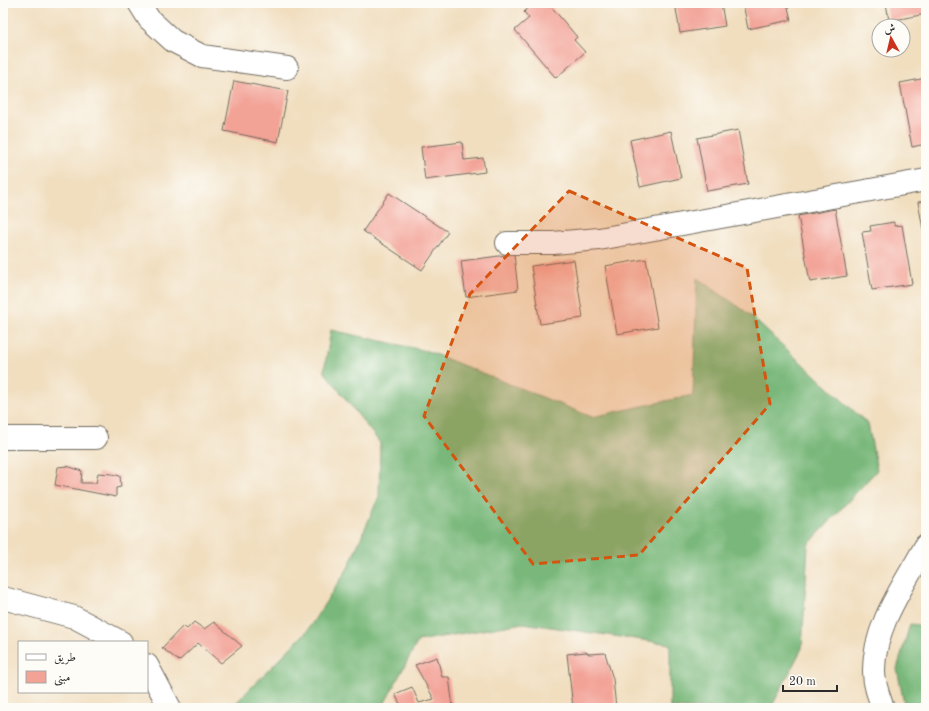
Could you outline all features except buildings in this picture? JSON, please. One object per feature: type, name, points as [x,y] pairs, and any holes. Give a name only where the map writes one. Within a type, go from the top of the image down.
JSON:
[{"type":"street","points":[[139,3],[149,19],[173,41],[202,56],[287,68]]},
{"type":"street","points":[[507,242],[553,243],[599,239],[926,180]]},
{"type":"street","points":[[3,438],[96,438]]},
{"type":"street","points":[[883,708],[877,692],[874,673],[876,651],[888,614],[926,545]]},
{"type":"street","points":[[3,598],[74,617],[119,641]]},
{"type":"street","points":[[148,668],[170,708]]},
{"type":"path","points":[[575,4],[614,6],[624,3]]},
{"type":"highlighted area","points":[[569,191],[747,268],[770,404],[639,555],[533,564],[424,416],[470,294]]},
{"type":"green space","points":[[697,278],[745,311],[868,424],[877,470],[808,545],[802,648],[771,708],[670,708],[670,644],[523,623],[418,641],[382,708],[231,708],[307,631],[348,568],[379,496],[380,443],[324,371],[331,330],[427,351],[592,417],[693,395]]},
{"type":"green space","points":[[910,624],[926,626],[926,708],[905,708],[897,669]]}]
